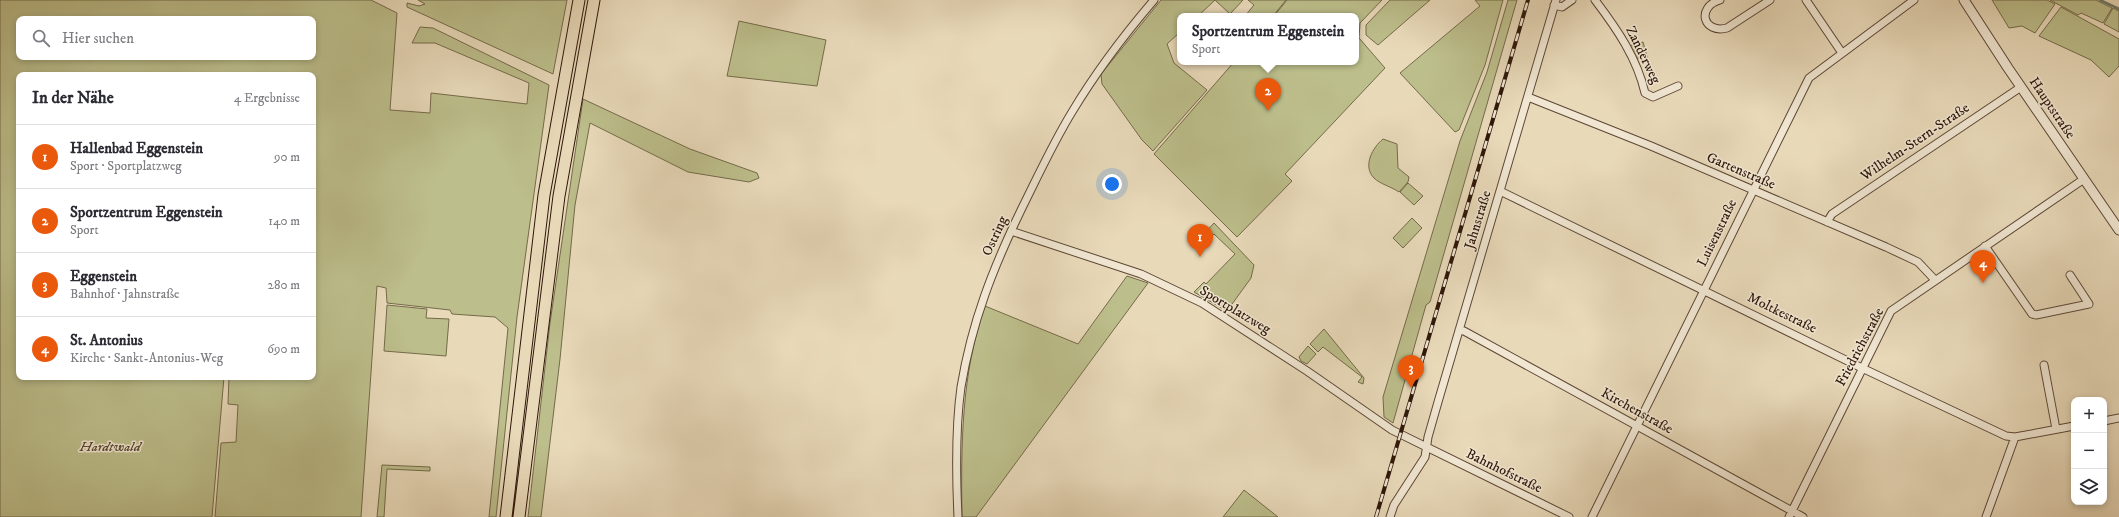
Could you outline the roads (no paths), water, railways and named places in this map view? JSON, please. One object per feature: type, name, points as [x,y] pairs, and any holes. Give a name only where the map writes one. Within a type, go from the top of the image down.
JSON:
[{"type":"highway","points":[[506,517],[544,195],[579,0]]},
{"type":"highway","points":[[519,517],[559,196],[594,0]]},
{"type":"street","name":"Ostring","points":[[958,517],[956,449],[961,389],[979,309],[1011,231],[1041,168],[1072,112],[1113,51],[1154,0]]},
{"type":"street","points":[[1555,2],[1562,7],[1572,0]]},
{"type":"street","name":"Zanderweg","points":[[1595,0],[1621,37],[1641,75],[1645,93],[1653,97],[1678,86]]},
{"type":"street","points":[[1720,0],[1711,3],[1706,8],[1705,14],[1706,22],[1711,27],[1719,30],[1726,28],[1770,0]]},
{"type":"street","points":[[1806,0],[1842,53]]},
{"type":"street","name":"Luisenstraße","points":[[1592,517],[1752,190],[1809,78],[1914,0]]},
{"type":"street","name":"Hauptstraße","points":[[1964,0],[2021,87],[2119,230]]},
{"type":"street","name":"Jahnstraße","points":[[1390,517],[1394,506],[1425,457],[1428,436],[1555,2]]},
{"type":"street","name":"Wilhelm-Stern-Straße","points":[[1827,222],[1832,214],[2021,87]]},
{"type":"street","name":"Gartenstraße","points":[[1528,97],[1752,190],[1918,262],[1935,280]]},
{"type":"street","name":"Friedrichstraße","points":[[1790,514],[1891,311],[2084,179]]},
{"type":"street","name":"Moltkestraße","points":[[1500,191],[1862,368],[2006,436],[2015,437],[2071,426]]},
{"type":"street","name":"Sportplatzweg","points":[[1011,231],[1141,274],[1202,303],[1307,371],[1375,420],[1427,447]]},
{"type":"street","points":[[1986,246],[2032,314],[2036,315],[2089,304],[2070,275]]},
{"type":"street","name":"Kirchenstraße","points":[[1459,330],[1464,331],[1637,426],[1790,514],[1803,517]]},
{"type":"street","points":[[2044,365],[2056,429]]},
{"type":"street","points":[[2107,420],[2119,418]]},
{"type":"street","points":[[1986,517],[2015,437]]},
{"type":"street","name":"Bahnhofstraße","points":[[1427,447],[1569,517]]},
{"type":"waterway","points":[[2100,0],[2119,9]]},
{"type":"railway","points":[[1376,517],[1528,0]]},
{"type":"place","name":"Sportzentrum Eggenstein","points":[[1268,111]]},
{"type":"place","name":"Hallenbad Eggenstein","points":[[1200,257]]},
{"type":"place","name":"St. Antonius","points":[[1983,283]]},
{"type":"place","name":"Eggenstein","points":[[1411,388]]},
{"type":"park label","name":"Hardtwald","points":[[110,447]]}]
